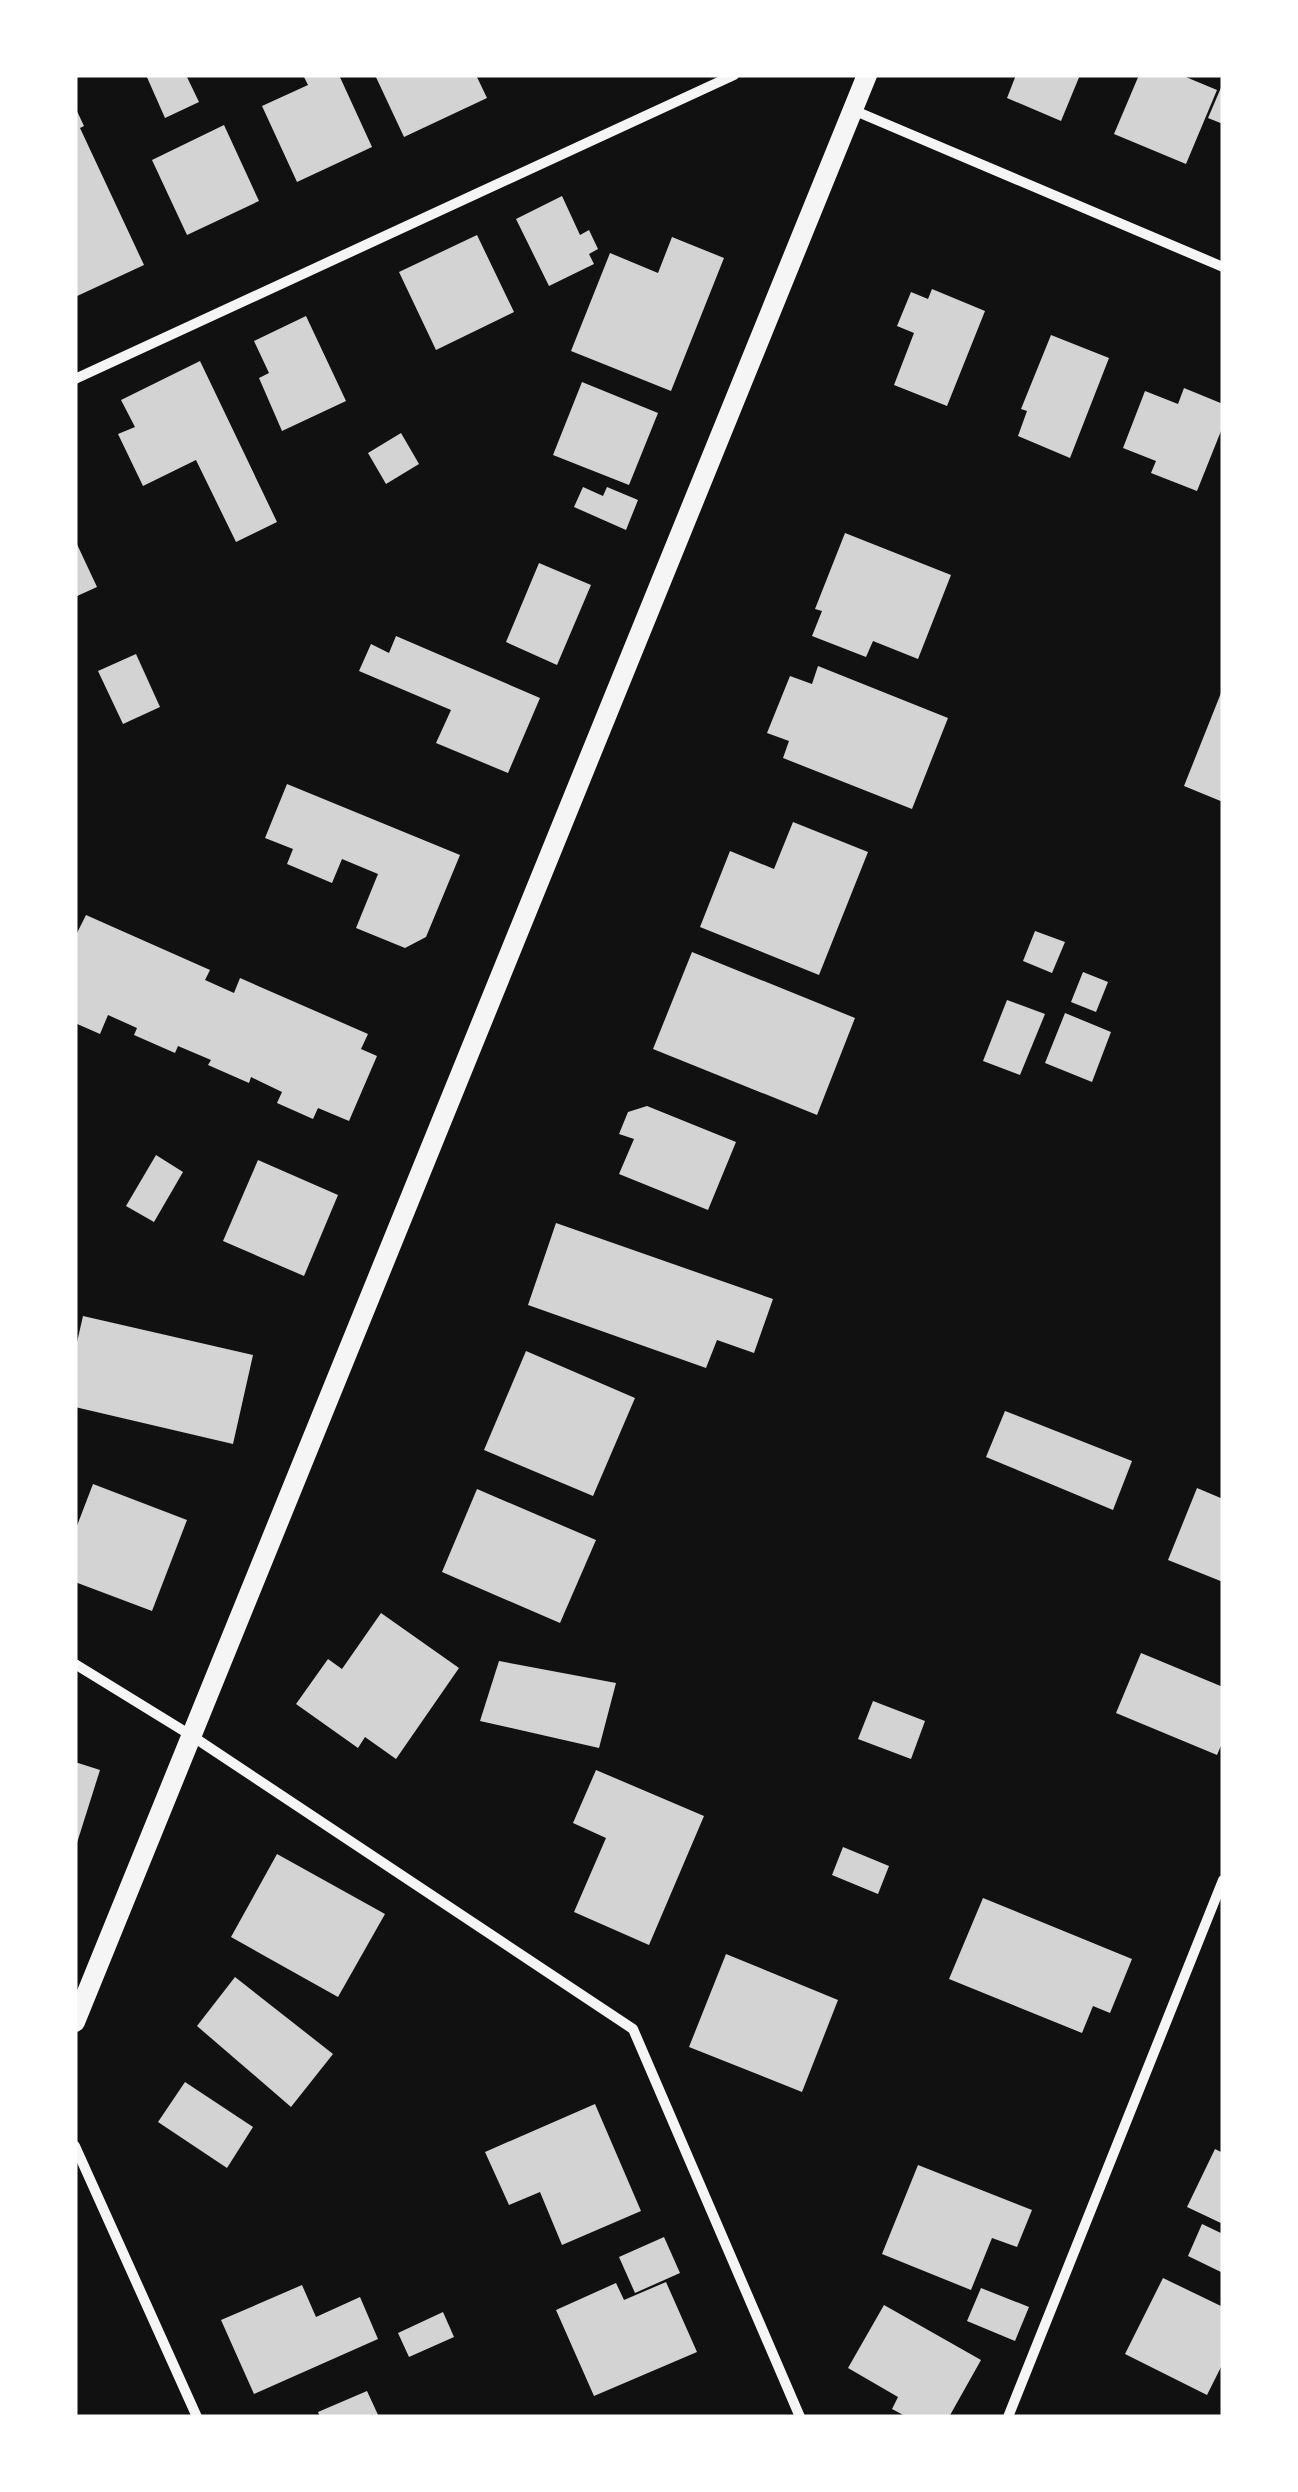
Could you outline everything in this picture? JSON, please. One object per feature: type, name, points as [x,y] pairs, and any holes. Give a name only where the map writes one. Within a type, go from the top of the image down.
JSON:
[{"type":"main road","points":[[75,2022],[868,75]]},
{"type":"street","points":[[75,379],[734,75]]},
{"type":"street","points":[[854,110],[1223,267]]},
{"type":"street","points":[[75,1664],[192,1736],[633,2028],[800,2417]]},
{"type":"street","points":[[1008,2417],[1223,1880]]},
{"type":"street","points":[[75,2146],[197,2417]]},
{"type":"building","points":[[146,75],[186,75],[199,102],[165,118]]},
{"type":"building","points":[[303,75],[339,75],[372,147],[297,182],[262,106],[308,85]]},
{"type":"building","points":[[375,75],[476,75],[487,98],[404,137]]},
{"type":"building","points":[[1016,75],[1080,75],[1061,121],[1007,98]]},
{"type":"building","points":[[1139,75],[1181,75],[1217,90],[1186,164],[1114,134]]},
{"type":"building","points":[[1223,83],[1223,124],[1208,118]]},
{"type":"building","points":[[75,107],[84,126],[80,128],[144,265],[75,297]]},
{"type":"building","points":[[224,125],[259,201],[187,235],[152,160]]},
{"type":"building","points":[[562,196],[580,235],[589,230],[598,249],[589,254],[594,264],[549,286],[516,219]]},
{"type":"building","points":[[477,235],[514,312],[436,350],[399,272]]},
{"type":"building","points":[[672,237],[724,258],[671,391],[571,351],[610,253],[658,273]]},
{"type":"building","points":[[932,289],[985,311],[947,406],[894,385],[914,333],[897,326],[911,292],[928,299]]},
{"type":"building","points":[[306,316],[346,401],[282,431],[259,378],[269,373],[254,341]]},
{"type":"building","points":[[1051,335],[1109,358],[1070,458],[1018,436],[1027,411],[1021,409]]},
{"type":"building","points":[[200,361],[277,522],[236,542],[196,460],[143,486],[118,434],[135,427],[121,400]]},
{"type":"building","points":[[582,382],[658,413],[629,485],[553,455]]},
{"type":"building","points":[[1184,388],[1223,404],[1223,426],[1197,491],[1151,473],[1156,461],[1123,448],[1145,391],[1178,404]]},
{"type":"building","points":[[401,433],[419,464],[386,484],[368,453]]},
{"type":"building","points":[[583,487],[603,496],[607,487],[638,500],[626,530],[574,507]]},
{"type":"building","points":[[845,533],[951,575],[918,659],[873,641],[866,657],[812,636],[822,611],[815,609]]},
{"type":"building","points":[[75,540],[97,587],[75,597]]},
{"type":"building","points":[[539,563],[591,585],[557,665],[506,642]]},
{"type":"building","points":[[396,636],[540,698],[508,773],[436,743],[451,710],[359,671],[371,644],[389,653]]},
{"type":"building","points":[[136,654],[160,707],[123,724],[98,671]]},
{"type":"building","points":[[818,666],[948,718],[912,809],[783,758],[789,741],[767,733],[790,676],[812,684]]},
{"type":"building","points":[[1223,688],[1223,802],[1184,786]]},
{"type":"building","points":[[287,784],[460,855],[426,937],[405,948],[356,928],[378,874],[342,859],[332,883],[287,864],[293,849],[265,838]]},
{"type":"building","points":[[793,822],[868,852],[819,975],[700,927],[730,851],[774,869]]},
{"type":"building","points":[[86,915],[210,970],[205,980],[234,993],[240,978],[368,1034],[361,1049],[377,1056],[349,1121],[318,1108],[313,1119],[277,1103],[282,1092],[251,1077],[249,1083],[208,1065],[211,1060],[178,1046],[175,1053],[134,1035],[137,1028],[108,1015],[100,1034],[75,1023],[75,937]]},
{"type":"building","points":[[1035,931],[1065,942],[1052,973],[1023,961]]},
{"type":"building","points":[[692,952],[855,1018],[817,1115],[653,1049]]},
{"type":"building","points":[[1083,972],[1108,982],[1096,1012],[1071,1002]]},
{"type":"building","points":[[1007,1000],[1045,1014],[1020,1075],[983,1061]]},
{"type":"building","points":[[1065,1013],[1111,1032],[1092,1082],[1045,1063]]},
{"type":"building","points":[[647,1106],[736,1142],[708,1210],[619,1174],[634,1139],[619,1134],[628,1112]]},
{"type":"building","points":[[156,1155],[183,1172],[154,1222],[126,1206]]},
{"type":"building","points":[[258,1160],[338,1195],[304,1276],[223,1241]]},
{"type":"building","points":[[556,1223],[773,1299],[754,1353],[717,1340],[706,1368],[528,1305]]},
{"type":"building","points":[[83,1316],[253,1355],[233,1444],[75,1407],[75,1351]]},
{"type":"building","points":[[526,1351],[635,1398],[593,1496],[484,1450]]},
{"type":"building","points":[[1005,1411],[1132,1461],[1113,1510],[986,1457]]},
{"type":"building","points":[[93,1484],[187,1520],[152,1611],[75,1582],[75,1531]]},
{"type":"building","points":[[1197,1488],[1223,1499],[1223,1582],[1168,1560]]},
{"type":"building","points":[[477,1489],[596,1540],[560,1623],[442,1572]]},
{"type":"building","points":[[381,1613],[459,1668],[396,1759],[365,1737],[358,1748],[296,1704],[328,1659],[342,1669]]},
{"type":"building","points":[[1141,1653],[1223,1687],[1223,1741],[1217,1755],[1116,1713]]},
{"type":"building","points":[[499,1661],[616,1683],[599,1748],[480,1721]]},
{"type":"building","points":[[873,1701],[925,1721],[911,1759],[858,1739]]},
{"type":"building","points":[[75,1762],[100,1770],[76,1846],[75,1846]]},
{"type":"building","points":[[596,1770],[704,1816],[649,1945],[574,1912],[606,1838],[573,1823]]},
{"type":"building","points":[[843,1847],[889,1866],[878,1894],[832,1875]]},
{"type":"building","points":[[277,1854],[385,1914],[338,1997],[231,1937]]},
{"type":"building","points":[[983,1898],[1132,1959],[1110,2013],[1093,2006],[1082,2033],[949,1979]]},
{"type":"building","points":[[726,1954],[838,2000],[802,2092],[689,2047]]},
{"type":"building","points":[[235,1977],[333,2054],[291,2107],[197,2026]]},
{"type":"building","points":[[185,2082],[253,2127],[227,2168],[158,2122]]},
{"type":"building","points":[[595,2104],[641,2211],[562,2245],[540,2192],[509,2205],[485,2152]]},
{"type":"building","points":[[1215,2149],[1223,2153],[1223,2224],[1187,2207]]},
{"type":"building","points":[[918,2165],[1032,2210],[1017,2247],[992,2238],[971,2290],[882,2254]]},
{"type":"building","points":[[1202,2224],[1223,2234],[1223,2273],[1188,2256]]},
{"type":"building","points":[[664,2237],[680,2273],[635,2293],[619,2257]]},
{"type":"building","points":[[1163,2278],[1223,2307],[1223,2363],[1207,2395],[1125,2354]]},
{"type":"building","points":[[666,2282],[697,2352],[594,2396],[556,2310],[616,2283],[624,2300]]},
{"type":"building","points":[[302,2285],[316,2317],[360,2297],[378,2339],[254,2394],[221,2320]]},
{"type":"building","points":[[981,2288],[1029,2307],[1015,2341],[967,2321]]},
{"type":"building","points":[[884,2305],[981,2360],[949,2417],[907,2417],[892,2409],[898,2397],[848,2368]]},
{"type":"building","points":[[443,2312],[454,2337],[409,2357],[398,2333]]},
{"type":"building","points":[[367,2391],[379,2417],[320,2417],[318,2412]]}]
